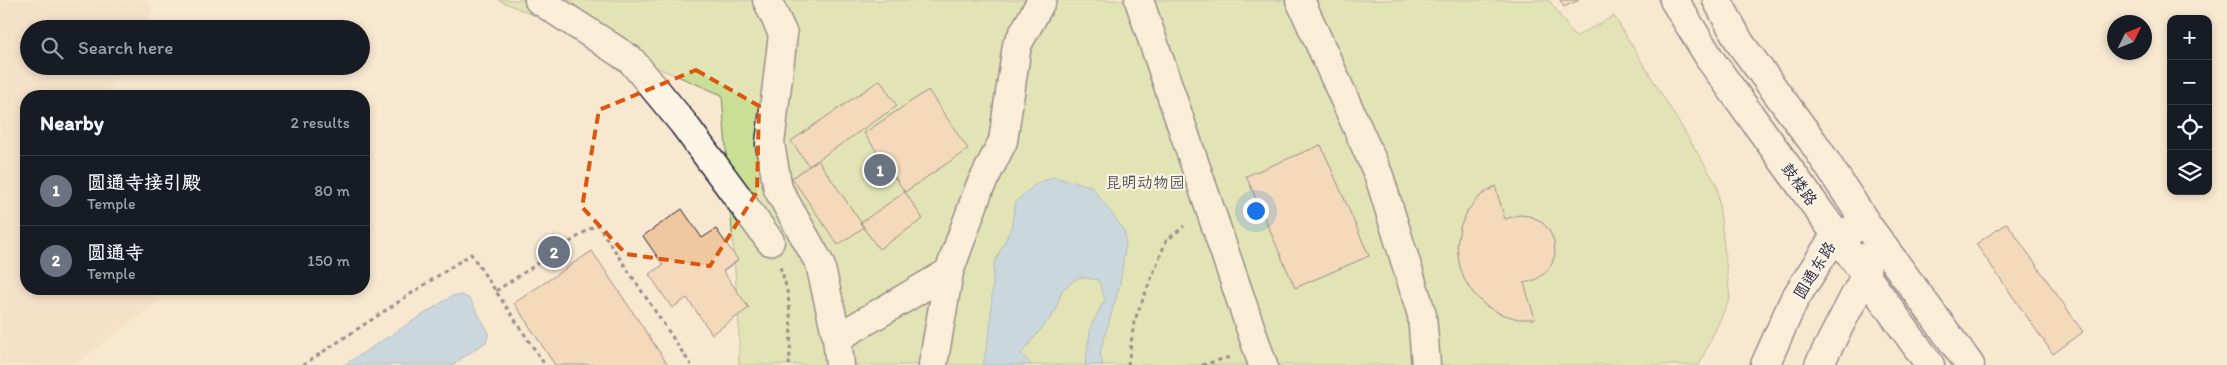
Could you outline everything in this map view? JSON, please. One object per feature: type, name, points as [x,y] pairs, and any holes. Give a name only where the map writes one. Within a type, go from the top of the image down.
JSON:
[{"type":"main road","points":[[539,0],[631,60],[683,123],[770,241]]},
{"type":"main road","points":[[767,0],[783,34],[770,144],[778,189],[820,264],[838,338],[840,365]]},
{"type":"main road","points":[[933,365],[949,272],[979,188],[1003,141],[1018,46],[1042,0]]},
{"type":"main road","points":[[1139,0],[1207,206],[1264,365]]},
{"type":"main road","points":[[1300,0],[1379,176],[1422,315],[1426,365]]},
{"type":"main road","name":"鼓楼路","points":[[1674,0],[1712,62],[1930,365]]},
{"type":"main road","name":"鼓楼路","points":[[1717,0],[1740,43],[1813,142],[1868,226],[1970,365]]},
{"type":"main road","points":[[1819,365],[1866,274],[1868,226]]},
{"type":"main road","name":"圆通东路","points":[[1765,365],[1794,300],[1836,234],[1868,226]]},
{"type":"main road","points":[[838,338],[949,272]]},
{"type":"path","points":[[1128,365],[1134,322],[1166,241],[1207,206]]},
{"type":"path","points":[[496,291],[597,224],[691,365]]},
{"type":"path","points":[[770,241],[788,287],[791,340],[788,365]]},
{"type":"path","points":[[303,365],[471,254],[543,364]]},
{"type":"highlighted area","points":[[696,70],[759,106],[757,192],[710,266],[626,254],[582,207],[599,110]]},
{"type":"shaded area","points":[[0,0],[146,0],[153,10],[148,20],[20,20],[20,75],[117,75],[109,90],[20,90],[20,295],[156,295],[160,300],[74,365],[0,365]]},
{"type":"green space","name":"昆明动物园","points":[[498,0],[1549,0],[1575,37],[1614,16],[1717,185],[1730,298],[1699,365],[739,365],[739,325],[722,95]]},
{"type":"water","points":[[1053,177],[1091,186],[1124,230],[1126,242],[1120,284],[1100,353],[1103,365],[1085,365],[1091,326],[1105,299],[1098,280],[1079,277],[1062,290],[1055,312],[1021,354],[1032,365],[983,365],[990,329],[994,264],[1011,228],[1016,201],[1036,184]]},
{"type":"water","points":[[461,295],[470,299],[489,333],[486,342],[452,365],[344,365],[452,296]]},
{"type":"building","points":[[1560,0],[1579,0],[1564,7]]},
{"type":"building","points":[[880,80],[897,106],[809,166],[791,141]]},
{"type":"building","points":[[928,90],[968,149],[905,192],[864,133]]},
{"type":"building","points":[[1321,145],[1369,256],[1295,288],[1246,176]]},
{"type":"building","points":[[818,160],[864,227],[838,245],[792,178]]},
{"type":"building","points":[[1495,186],[1505,219],[1519,215],[1530,216],[1541,221],[1549,230],[1554,241],[1555,253],[1552,264],[1545,273],[1535,280],[1524,283],[1535,319],[1518,319],[1501,314],[1486,306],[1474,294],[1464,279],[1459,263],[1457,245],[1460,227],[1468,210],[1480,196]]},
{"type":"building","points":[[905,192],[923,219],[879,249],[860,223]]},
{"type":"building","points":[[682,209],[702,238],[716,229],[738,260],[723,271],[749,308],[712,334],[687,298],[672,308],[649,274],[663,265],[643,236]]},
{"type":"building","points":[[2007,223],[2083,332],[2053,354],[1976,244]]},
{"type":"building","points":[[592,251],[668,365],[555,365],[514,303]]},
{"type":"place","name":"圆通寺接引殿","points":[[880,170]]},
{"type":"place","name":"圆通寺","points":[[554,252]]}]
